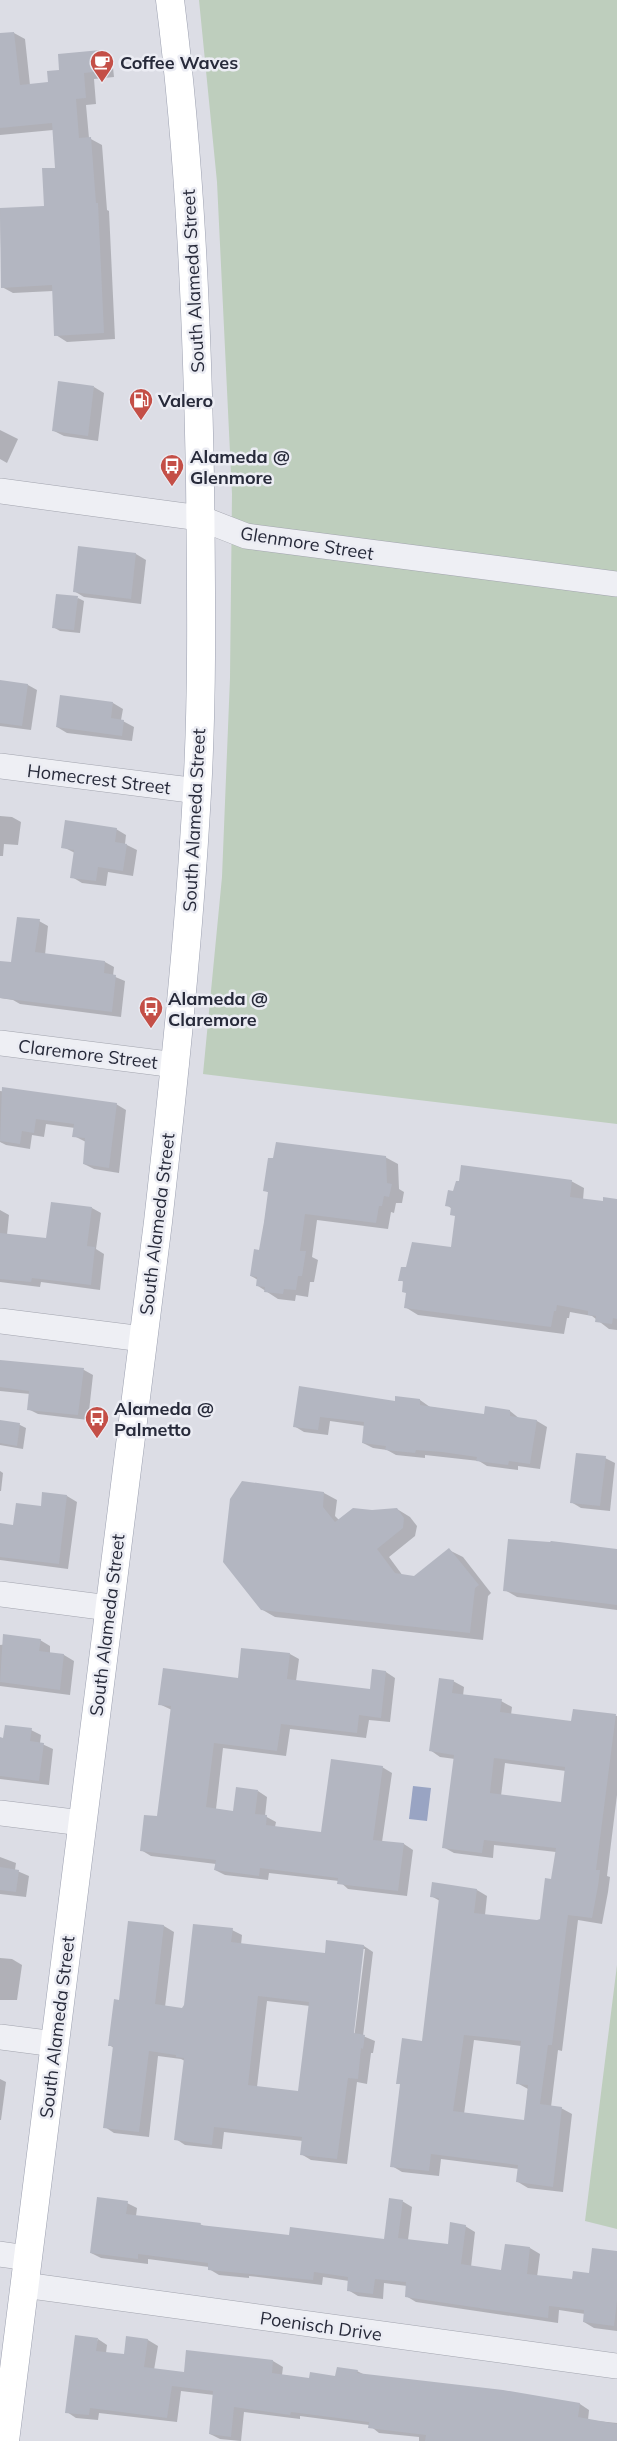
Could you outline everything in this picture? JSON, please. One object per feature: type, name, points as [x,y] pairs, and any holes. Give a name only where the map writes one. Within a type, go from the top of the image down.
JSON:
[{"type":"main road","name":"South Alameda Street","points":[[5,2441],[176,1064],[198,791],[201,657],[198,352],[192,216],[180,79],[170,0]]},
{"type":"street","name":"Glenmore Street","points":[[0,491],[200,518],[246,536],[617,584]]},
{"type":"street","name":"Homecrest Street","points":[[0,766],[198,791]]},
{"type":"street","name":"Claremore Street","points":[[0,1043],[176,1064]]},
{"type":"street","points":[[0,1320],[143,1339]]},
{"type":"street","points":[[0,1594],[109,1608]]},
{"type":"street","points":[[0,1813],[82,1823]]},
{"type":"street","points":[[0,2037],[55,2044]]},
{"type":"street","points":[[0,2254],[28,2258]]},
{"type":"street","name":"Poenisch Drive","points":[[24,2285],[617,2366]]},
{"type":"green space","points":[[199,0],[617,0],[617,1124],[203,1074],[222,877],[230,678],[232,494],[217,182]]},
{"type":"green space","points":[[617,1965],[617,2229],[585,2221]]},
{"type":"water","points":[[413,1786],[431,1788],[427,1821],[409,1819]]},
{"type":"building","points":[[14,32],[20,85],[48,82],[47,71],[59,70],[58,54],[101,50],[103,71],[84,73],[86,98],[76,99],[79,138],[91,137],[96,203],[98,203],[104,333],[54,336],[52,285],[1,288],[0,208],[44,206],[42,168],[55,168],[52,123],[0,128],[0,33]]},
{"type":"building","points":[[58,381],[94,386],[88,436],[52,431]]},
{"type":"building","points":[[78,546],[136,553],[131,599],[73,592]]},
{"type":"building","points":[[56,594],[78,596],[74,630],[52,628]]},
{"type":"building","points":[[0,680],[28,684],[22,726],[0,723]]},
{"type":"building","points":[[60,695],[113,702],[111,718],[124,720],[122,736],[56,727]]},
{"type":"building","points":[[65,820],[117,828],[115,842],[127,844],[123,871],[98,867],[96,881],[70,878],[74,850],[61,848]]},
{"type":"building","points":[[17,917],[40,919],[35,952],[105,961],[104,973],[116,975],[112,1012],[0,998],[0,961],[11,962]]},
{"type":"building","points":[[2,1087],[117,1103],[109,1168],[83,1164],[85,1138],[72,1137],[74,1124],[36,1119],[34,1133],[22,1131],[20,1144],[0,1141]]},
{"type":"building","points":[[276,1142],[386,1156],[387,1183],[392,1184],[389,1197],[384,1196],[382,1206],[379,1206],[376,1223],[305,1214],[300,1251],[306,1251],[302,1276],[298,1276],[296,1290],[284,1289],[283,1294],[264,1292],[265,1287],[256,1286],[257,1277],[250,1276],[254,1249],[259,1250],[264,1222],[268,1192],[263,1191],[268,1158],[273,1158]]},
{"type":"building","points":[[461,1165],[572,1180],[570,1197],[603,1201],[603,1197],[617,1199],[617,1319],[613,1318],[612,1324],[595,1322],[596,1316],[588,1315],[588,1311],[557,1305],[551,1327],[404,1308],[406,1293],[402,1292],[403,1281],[398,1281],[401,1267],[406,1267],[412,1242],[451,1247],[455,1216],[450,1215],[451,1207],[445,1206],[448,1190],[453,1191],[456,1181],[459,1181]]},
{"type":"building","points":[[51,1202],[92,1207],[87,1246],[95,1247],[91,1285],[32,1278],[31,1282],[0,1279],[0,1233],[46,1238]]},
{"type":"building","points":[[0,1360],[84,1368],[78,1415],[27,1410],[29,1391],[0,1387]]},
{"type":"building","points":[[299,1386],[395,1401],[395,1396],[420,1399],[420,1405],[484,1414],[485,1406],[510,1410],[510,1416],[537,1420],[530,1464],[509,1461],[508,1465],[476,1461],[477,1457],[442,1452],[416,1450],[415,1453],[385,1450],[386,1446],[362,1443],[364,1422],[320,1417],[318,1430],[293,1427]]},
{"type":"building","points":[[0,1420],[20,1423],[17,1446],[0,1443]]},
{"type":"building","points":[[576,1453],[606,1456],[600,1506],[570,1503]]},
{"type":"building","points":[[242,1481],[324,1492],[323,1507],[335,1522],[353,1508],[372,1510],[397,1508],[404,1518],[403,1528],[377,1549],[395,1573],[414,1576],[449,1548],[479,1585],[475,1588],[470,1633],[261,1610],[223,1562],[230,1499]]},
{"type":"building","points":[[42,1492],[67,1495],[59,1564],[0,1557],[0,1523],[13,1525],[16,1503],[41,1506]]},
{"type":"building","points":[[508,1539],[551,1541],[617,1549],[617,1605],[503,1591]]},
{"type":"building","points":[[3,1634],[41,1639],[39,1651],[64,1654],[60,1690],[0,1682]]},
{"type":"building","points":[[241,1648],[290,1653],[287,1679],[370,1689],[372,1669],[386,1671],[381,1718],[359,1715],[357,1733],[281,1724],[277,1751],[214,1743],[206,1807],[233,1811],[236,1787],[258,1790],[255,1814],[267,1815],[266,1825],[321,1832],[331,1759],[383,1766],[373,1840],[404,1843],[398,1891],[337,1884],[338,1878],[260,1868],[259,1876],[214,1870],[216,1860],[140,1851],[144,1815],[157,1816],[171,1706],[158,1705],[163,1668],[238,1678]]},
{"type":"building","points":[[439,1678],[454,1680],[452,1693],[502,1699],[500,1712],[571,1721],[573,1709],[616,1714],[596,1870],[600,1870],[592,1918],[568,1915],[552,2045],[548,2045],[540,2104],[562,2107],[553,2187],[516,2182],[518,2165],[431,2154],[429,2171],[390,2167],[400,2084],[396,2084],[402,2038],[422,2041],[439,1898],[430,1897],[432,1882],[477,1889],[474,1913],[537,1920],[540,1919],[545,1878],[551,1879],[556,1848],[484,1840],[482,1853],[442,1848],[454,1755],[429,1751]],"holes":[[[494,1758],[565,1767],[561,1802],[490,1793]],[[464,2035],[521,2041],[516,2084],[528,2085],[524,2120],[453,2111]]]},
{"type":"building","points":[[5,1725],[32,1728],[30,1741],[44,1743],[39,1781],[0,1776],[0,1737],[3,1738]]},
{"type":"building","points":[[0,1867],[19,1870],[16,1892],[0,1890]]},
{"type":"building","points":[[128,1921],[164,1925],[155,2004],[182,2008],[184,2005],[193,1924],[233,1928],[231,1942],[325,1953],[326,1940],[364,1945],[354,2033],[365,2035],[363,2049],[361,2048],[358,2079],[348,2078],[337,2159],[300,2155],[302,2137],[214,2127],[212,2145],[174,2140],[184,2058],[149,2051],[139,2132],[103,2128],[113,2046],[108,2046],[114,1999],[119,2000]],"holes":[[[258,1996],[309,2002],[298,2091],[248,2085]]]},
{"type":"building","points":[[97,2197],[128,2201],[126,2214],[201,2223],[200,2225],[289,2235],[290,2227],[384,2239],[389,2198],[403,2200],[398,2238],[448,2244],[450,2222],[466,2225],[461,2264],[501,2270],[505,2244],[530,2247],[527,2274],[572,2279],[573,2271],[589,2273],[592,2248],[617,2251],[617,2301],[614,2326],[583,2322],[584,2310],[549,2306],[548,2318],[405,2297],[406,2282],[375,2279],[373,2294],[347,2291],[348,2277],[314,2272],[313,2280],[208,2270],[208,2263],[138,2254],[138,2259],[90,2253]]},
{"type":"building","points":[[75,2335],[98,2338],[96,2351],[124,2354],[126,2336],[148,2339],[144,2367],[184,2372],[186,2350],[273,2360],[272,2373],[309,2378],[310,2372],[335,2376],[337,2367],[358,2370],[357,2373],[503,2390],[580,2403],[578,2417],[617,2424],[617,2441],[425,2441],[426,2435],[368,2428],[369,2422],[291,2412],[290,2415],[234,2407],[231,2437],[209,2434],[213,2391],[172,2386],[167,2418],[90,2408],[89,2415],[65,2413]]},
{"type":"place","name":"Coffee Waves","points":[[102,83]]},
{"type":"place","name":"Valero","points":[[141,421]]},
{"type":"place","name":"Alameda @ Glenmore","points":[[172,487]]},
{"type":"place","name":"Alameda @ Claremore","points":[[151,1029]]},
{"type":"place","name":"Alameda @ Palmetto","points":[[97,1439]]}]
